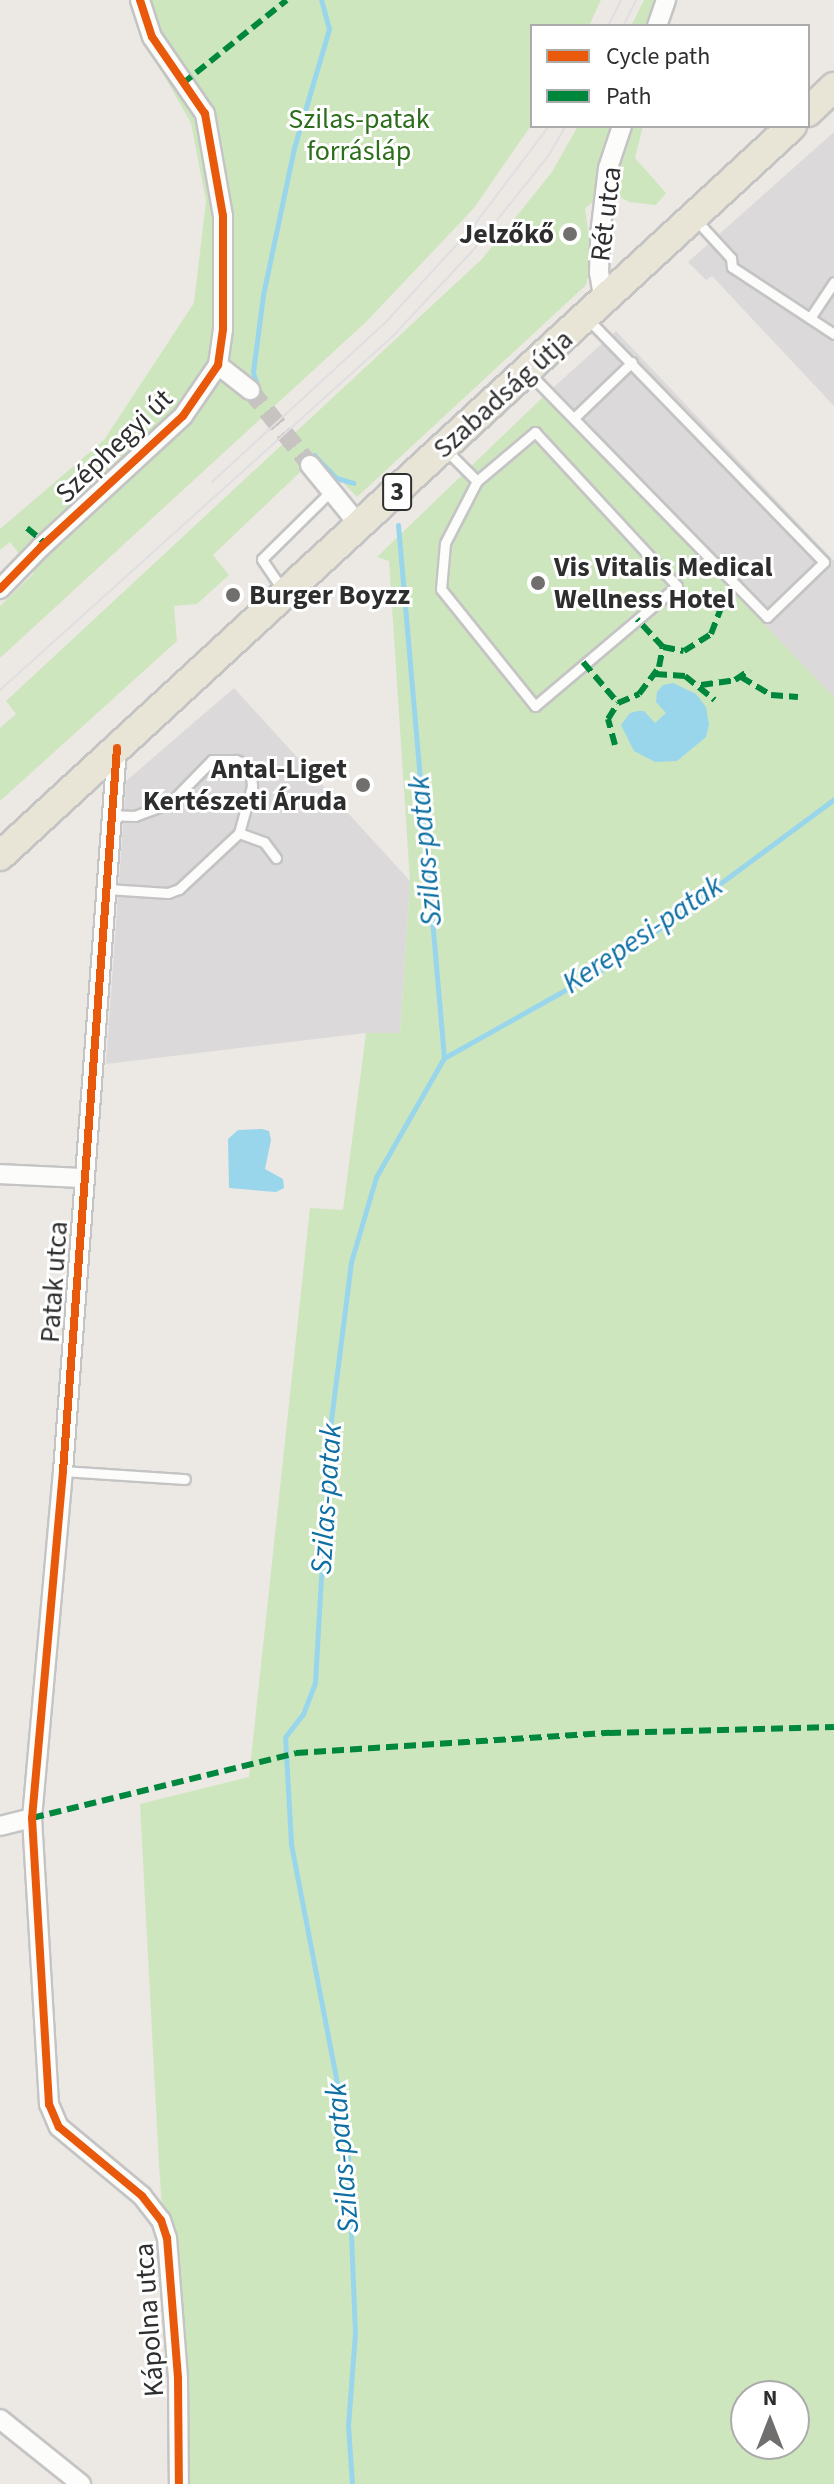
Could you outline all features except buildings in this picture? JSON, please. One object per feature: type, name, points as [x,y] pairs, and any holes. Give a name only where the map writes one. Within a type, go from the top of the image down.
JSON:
[{"type":"main road","points":[[810,110],[833,89]]},
{"type":"main road","name":"Szabadság útja","points":[[0,856],[596,310],[790,128]]},
{"type":"street","name":"Széphegyi út","points":[[0,589],[45,543],[183,416],[218,365],[223,329],[223,216],[205,114],[152,37],[140,0]]},
{"type":"street","points":[[658,24],[666,0]]},
{"type":"street","name":"Rét utca","points":[[596,310],[605,187],[621,128]]},
{"type":"street","points":[[218,365],[250,390]]},
{"type":"street","points":[[310,465],[360,526]]},
{"type":"street","name":"Patak utca","points":[[32,1818],[63,1471],[117,748]]},
{"type":"street","points":[[0,1174],[83,1178]]},
{"type":"street","points":[[0,1826],[32,1818]]},
{"type":"street","name":"Kápolna utca","points":[[32,1818],[49,2104],[59,2127],[142,2196],[161,2220],[167,2238],[178,2379],[179,2484]]},
{"type":"street","points":[[0,2419],[81,2484]]},
{"type":"lane","points":[[694,218],[731,258],[732,267],[834,334]]},
{"type":"lane","points":[[810,318],[834,282]]},
{"type":"lane","points":[[528,372],[767,617],[824,562],[632,362],[596,310]]},
{"type":"lane","points":[[575,417],[632,362]]},
{"type":"lane","points":[[535,432],[677,586],[535,706],[441,589],[445,543],[477,481],[535,432]]},
{"type":"lane","points":[[444,448],[477,481]]},
{"type":"lane","points":[[285,594],[262,559],[331,491]]},
{"type":"lane","points":[[107,889],[168,893],[179,889],[239,833],[252,786],[246,764],[236,760],[212,760],[170,803],[151,813],[112,815]]},
{"type":"lane","points":[[239,833],[264,842],[276,858]]},
{"type":"lane","points":[[63,1471],[185,1479]]},
{"type":"shaded area","points":[[834,132],[834,406],[712,276],[706,280],[688,262]]},
{"type":"shaded area","points":[[616,331],[834,561],[834,697],[544,396]]},
{"type":"shaded area","points":[[234,688],[410,881],[400,1033],[366,1033],[106,1064],[126,781]]},
{"type":"green space","name":"Szilas-patak forrásláp","points":[[133,0],[601,0],[590,24],[530,24],[530,127],[474,208],[367,321],[0,658],[0,606],[34,573],[10,542],[0,550],[0,529],[104,440],[194,303],[206,201],[191,123],[146,44]]},
{"type":"green space","points":[[644,0],[675,0],[669,24],[632,24]]},
{"type":"green space","points":[[577,128],[642,128],[635,158],[666,193],[656,205],[629,202],[609,191],[585,208],[592,260],[586,285],[357,497],[317,456],[213,555],[229,575],[197,604],[174,606],[177,641],[0,801],[0,728],[16,714],[6,701],[482,259],[552,172]]},
{"type":"green space","points":[[544,396],[834,697],[834,2484],[182,2484],[159,2165],[140,1804],[249,1777],[310,1208],[343,1210],[366,1033],[400,1033],[410,881],[389,561],[377,557]]},
{"type":"water","points":[[673,683],[696,694],[706,707],[709,725],[706,737],[677,761],[655,762],[634,751],[621,725],[630,713],[638,711],[644,711],[655,723],[666,713],[656,702],[657,692],[663,685]]},
{"type":"water","points":[[238,1130],[269,1131],[271,1140],[265,1169],[283,1179],[284,1188],[276,1192],[229,1188],[228,1139]]},
{"type":"waterway","name":"Szilas-patak","points":[[256,382],[253,372],[263,295],[294,148],[329,29],[321,0]]},
{"type":"waterway","name":"Szilas-patak","points":[[314,455],[336,478],[353,483]]},
{"type":"waterway","name":"Szilas-patak","points":[[352,2484],[348,2426],[355,2333],[347,2135],[291,1843],[285,1737],[303,1714],[315,1682],[329,1436],[351,1262],[376,1177],[444,1058],[398,525]]},
{"type":"waterway","name":"Kerepesi-patak","points":[[444,1058],[610,965],[834,799]]},
{"type":"tunnel","points":[[250,390],[310,465]]},
{"type":"tram line","points":[[609,24],[621,0]]},
{"type":"tram line","points":[[624,24],[636,0]]},
{"type":"tram line","points":[[212,482],[384,324],[472,228],[547,128]]},
{"type":"tram line","points":[[0,690],[393,336],[475,248],[549,155],[565,128]]},
{"type":"marked path","points":[[182,84],[287,0]]},
{"type":"marked path","points":[[27,528],[45,543]]},
{"type":"marked path","points":[[663,647],[684,651],[711,634],[721,608],[723,590]]},
{"type":"marked path","points":[[583,662],[618,703],[639,694],[659,667],[663,647],[637,619]]},
{"type":"marked path","points":[[701,685],[735,680],[750,670]]},
{"type":"marked path","points":[[655,674],[685,676],[715,700]]},
{"type":"marked path","points":[[741,677],[771,695],[798,697]]},
{"type":"marked path","points":[[615,745],[608,719],[618,703]]},
{"type":"marked path","points":[[32,1818],[296,1753],[609,1733],[834,1727]]},
{"type":"cycle path","points":[[0,589],[183,416],[218,365],[223,329],[223,216],[205,114],[152,37],[140,0]]},
{"type":"cycle path","points":[[117,748],[63,1471],[32,1818],[49,2104],[59,2127],[142,2196],[161,2220],[167,2238],[178,2379],[179,2484]]},
{"type":"place","name":"Jelzőkő","points":[[570,234]]},
{"type":"place","name":"Vis Vitalis Medical Wellness Hotel","points":[[538,583]]},
{"type":"place","name":"Burger Boyzz","points":[[233,595]]},
{"type":"place","name":"Antal-Liget Kertészeti Áruda","points":[[363,785]]}]
